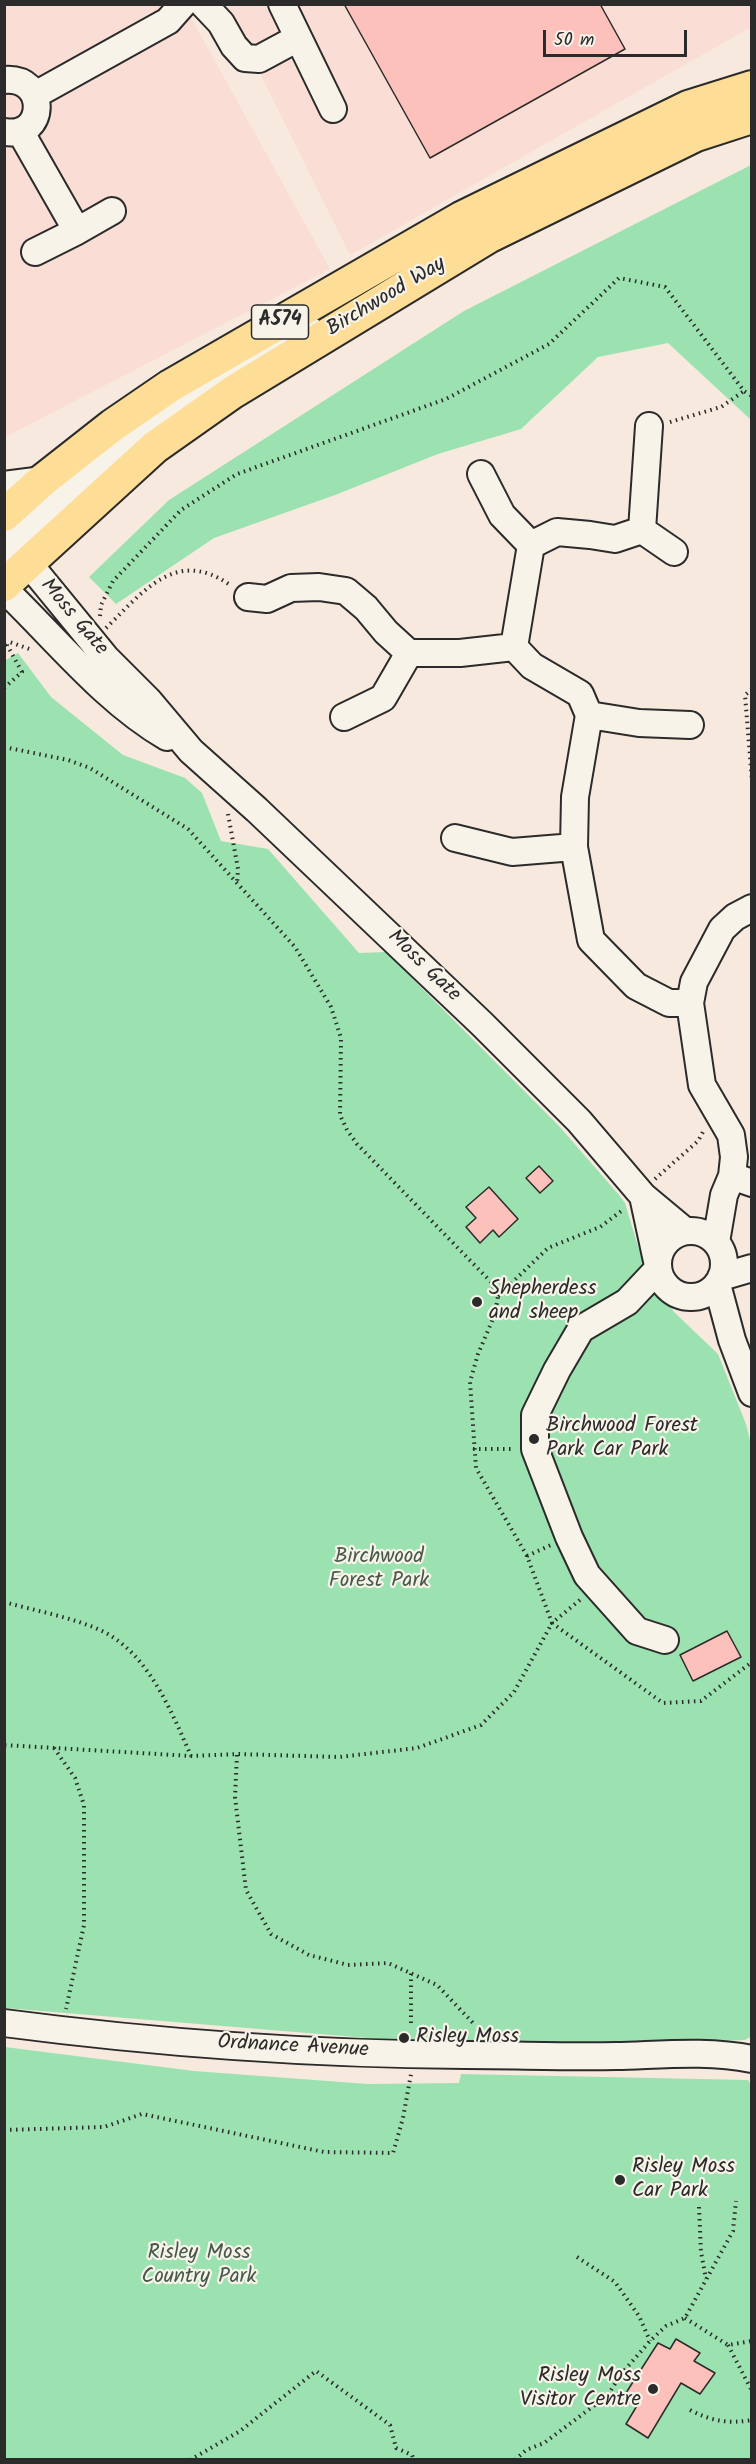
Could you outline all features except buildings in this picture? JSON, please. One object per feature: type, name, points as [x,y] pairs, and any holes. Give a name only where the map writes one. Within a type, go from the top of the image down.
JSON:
[{"type":"main road","name":"Birchwood Way","points":[[4,515],[43,480],[113,425],[170,386],[461,218],[688,107],[752,87]]},
{"type":"main road","name":"Birchwood Way","points":[[4,587],[10,553],[234,392],[488,237],[696,135],[752,117]]},
{"type":"street","points":[[35,95],[168,21],[183,4]]},
{"type":"street","points":[[203,4],[245,58],[259,58],[298,38]]},
{"type":"street","points":[[282,4],[333,109]]},
{"type":"street","points":[[4,80],[23,82],[35,95],[37,104],[33,120],[12,132],[77,231]]},
{"type":"street","points":[[34,252],[112,211]]},
{"type":"street","points":[[642,530],[649,427]]},
{"type":"street","points":[[481,474],[502,515],[531,545]]},
{"type":"street","points":[[4,484],[43,480]]},
{"type":"street","points":[[531,545],[557,532],[590,534],[615,539],[642,530]]},
{"type":"street","points":[[642,530],[674,552]]},
{"type":"street","points":[[514,647],[531,545]]},
{"type":"street","name":"Moss Gate","points":[[10,553],[106,658],[148,700],[191,751],[266,818],[482,1024],[579,1121],[642,1194],[686,1231],[703,1233],[719,1246],[724,1259],[719,1281],[732,1340],[752,1394]]},
{"type":"street","name":"Moss Gate","points":[[4,587],[116,699],[158,732],[191,751]]},
{"type":"street","points":[[248,597],[267,599],[291,588],[319,587],[346,591],[366,608],[408,653],[460,653],[514,647]]},
{"type":"street","points":[[514,647],[532,666],[580,694],[590,714],[575,797],[574,847],[591,940],[636,986],[669,1003],[690,1003]]},
{"type":"street","points":[[344,717],[383,698],[408,653]]},
{"type":"street","points":[[590,714],[639,723],[690,725]]},
{"type":"street","points":[[455,838],[512,852],[574,847]]},
{"type":"street","points":[[752,908],[735,917],[722,929],[694,982],[690,1003],[702,1085],[731,1135],[734,1157],[736,1185],[719,1246],[752,1257]]},
{"type":"street","points":[[665,1640],[637,1631],[587,1575],[568,1537],[535,1449],[535,1415],[557,1370],[581,1329],[627,1302],[657,1265],[666,1242],[674,1235],[686,1231],[736,1185]]},
{"type":"street","name":"Moss Gate","points":[[642,1194],[657,1265],[666,1287],[686,1297],[732,1340]]},
{"type":"street","points":[[627,1302],[700,1296],[719,1281],[752,1268]]},
{"type":"street","name":"Ordnance Avenue","points":[[4,2023],[237,2046],[411,2055],[727,2054],[752,2059]]},
{"type":"street","name":"Ordnance Avenue","points":[[727,2054],[752,2045]]},
{"type":"path","points":[[248,597],[220,578],[203,571],[186,570],[168,574],[150,585],[105,629],[100,615],[101,605],[113,581],[181,510],[237,474],[446,399],[549,344],[619,278],[665,287],[744,391],[752,396]]},
{"type":"path","points":[[649,427],[721,407],[744,391]]},
{"type":"path","points":[[4,688],[22,672],[7,645],[10,642],[42,654]]},
{"type":"path","points":[[752,689],[745,695],[752,782]]},
{"type":"path","points":[[4,747],[68,760],[90,768],[188,829],[236,885],[295,947],[331,1007],[341,1038],[339,1103],[340,1115],[347,1130],[357,1144],[491,1282],[498,1296],[495,1314],[478,1354],[470,1382],[476,1468],[527,1556],[552,1623],[663,1703],[702,1701],[752,1662]]},
{"type":"path","points":[[227,802],[238,869],[236,885]]},
{"type":"path","points":[[498,1296],[548,1248],[600,1227],[642,1194],[699,1141],[704,1123]]},
{"type":"path","points":[[473,1449],[535,1449]]},
{"type":"path","points":[[4,1745],[191,1756],[237,1754],[339,1756],[417,1748],[480,1725],[514,1692],[552,1623],[597,1587]]},
{"type":"path","points":[[4,1602],[91,1627],[119,1642],[142,1666],[154,1683],[191,1756]]},
{"type":"path","points":[[53,1747],[75,1778],[84,1805],[84,1925],[71,1992],[60,2030]]},
{"type":"path","points":[[237,1754],[236,1797],[246,1890],[272,1934],[309,1955],[348,1965],[388,1963],[437,1985],[473,2023]]},
{"type":"path","points":[[411,1974],[411,2023]]},
{"type":"path","points":[[4,2130],[104,2127],[142,2114],[324,2152],[393,2153],[403,2118],[411,2070]]},
{"type":"path","points":[[515,2460],[526,2450],[544,2443],[607,2396],[622,2372],[650,2341],[666,2326],[685,2318],[733,2231],[736,2201]]},
{"type":"path","points":[[699,2207],[701,2252],[706,2280]]},
{"type":"path","points":[[577,2257],[615,2282],[639,2316],[650,2341]]},
{"type":"path","points":[[685,2318],[728,2345],[752,2391]]},
{"type":"path","points":[[728,2345],[752,2341]]},
{"type":"path","points":[[190,2460],[240,2431],[316,2371],[390,2425],[396,2448],[412,2455],[414,2460]]},
{"type":"path","points":[[690,2410],[706,2418],[732,2423],[752,2420]]},
{"type":"shaded area","points":[[751,4],[752,29],[746,30],[350,255],[226,5]]},
{"type":"shaded area","points":[[5,5],[184,5],[330,269],[5,437]]},
{"type":"green space","points":[[751,165],[751,420],[668,343],[598,357],[521,429],[438,454],[335,495],[214,538],[116,604],[89,577],[169,500],[464,311]]},
{"type":"green space","name":"Birchwood Forest Park","points":[[18,653],[51,697],[123,755],[185,778],[202,793],[221,841],[268,849],[359,953],[386,952],[559,1126],[619,1195],[625,1203],[645,1270],[674,1312],[718,1354],[746,1424],[751,1444],[752,2036],[745,2040],[621,2045],[416,2042],[5,2008],[4,661]]},
{"type":"green space","name":"Risley Moss Country Park","points":[[5,2047],[194,2071],[368,2084],[459,2083],[461,2074],[748,2080],[751,2085],[751,2459],[5,2460]]},
{"type":"place","name":"Shepherdess and sheep","points":[[477,1302]]},
{"type":"place","name":"Birchwood Forest Park Car Park","points":[[534,1439]]},
{"type":"place","name":"Risley Moss","points":[[404,2038]]},
{"type":"place","name":"Risley Moss Car Park","points":[[620,2180]]},
{"type":"place","name":"Risley Moss Visitor Centre","points":[[653,2389]]}]
